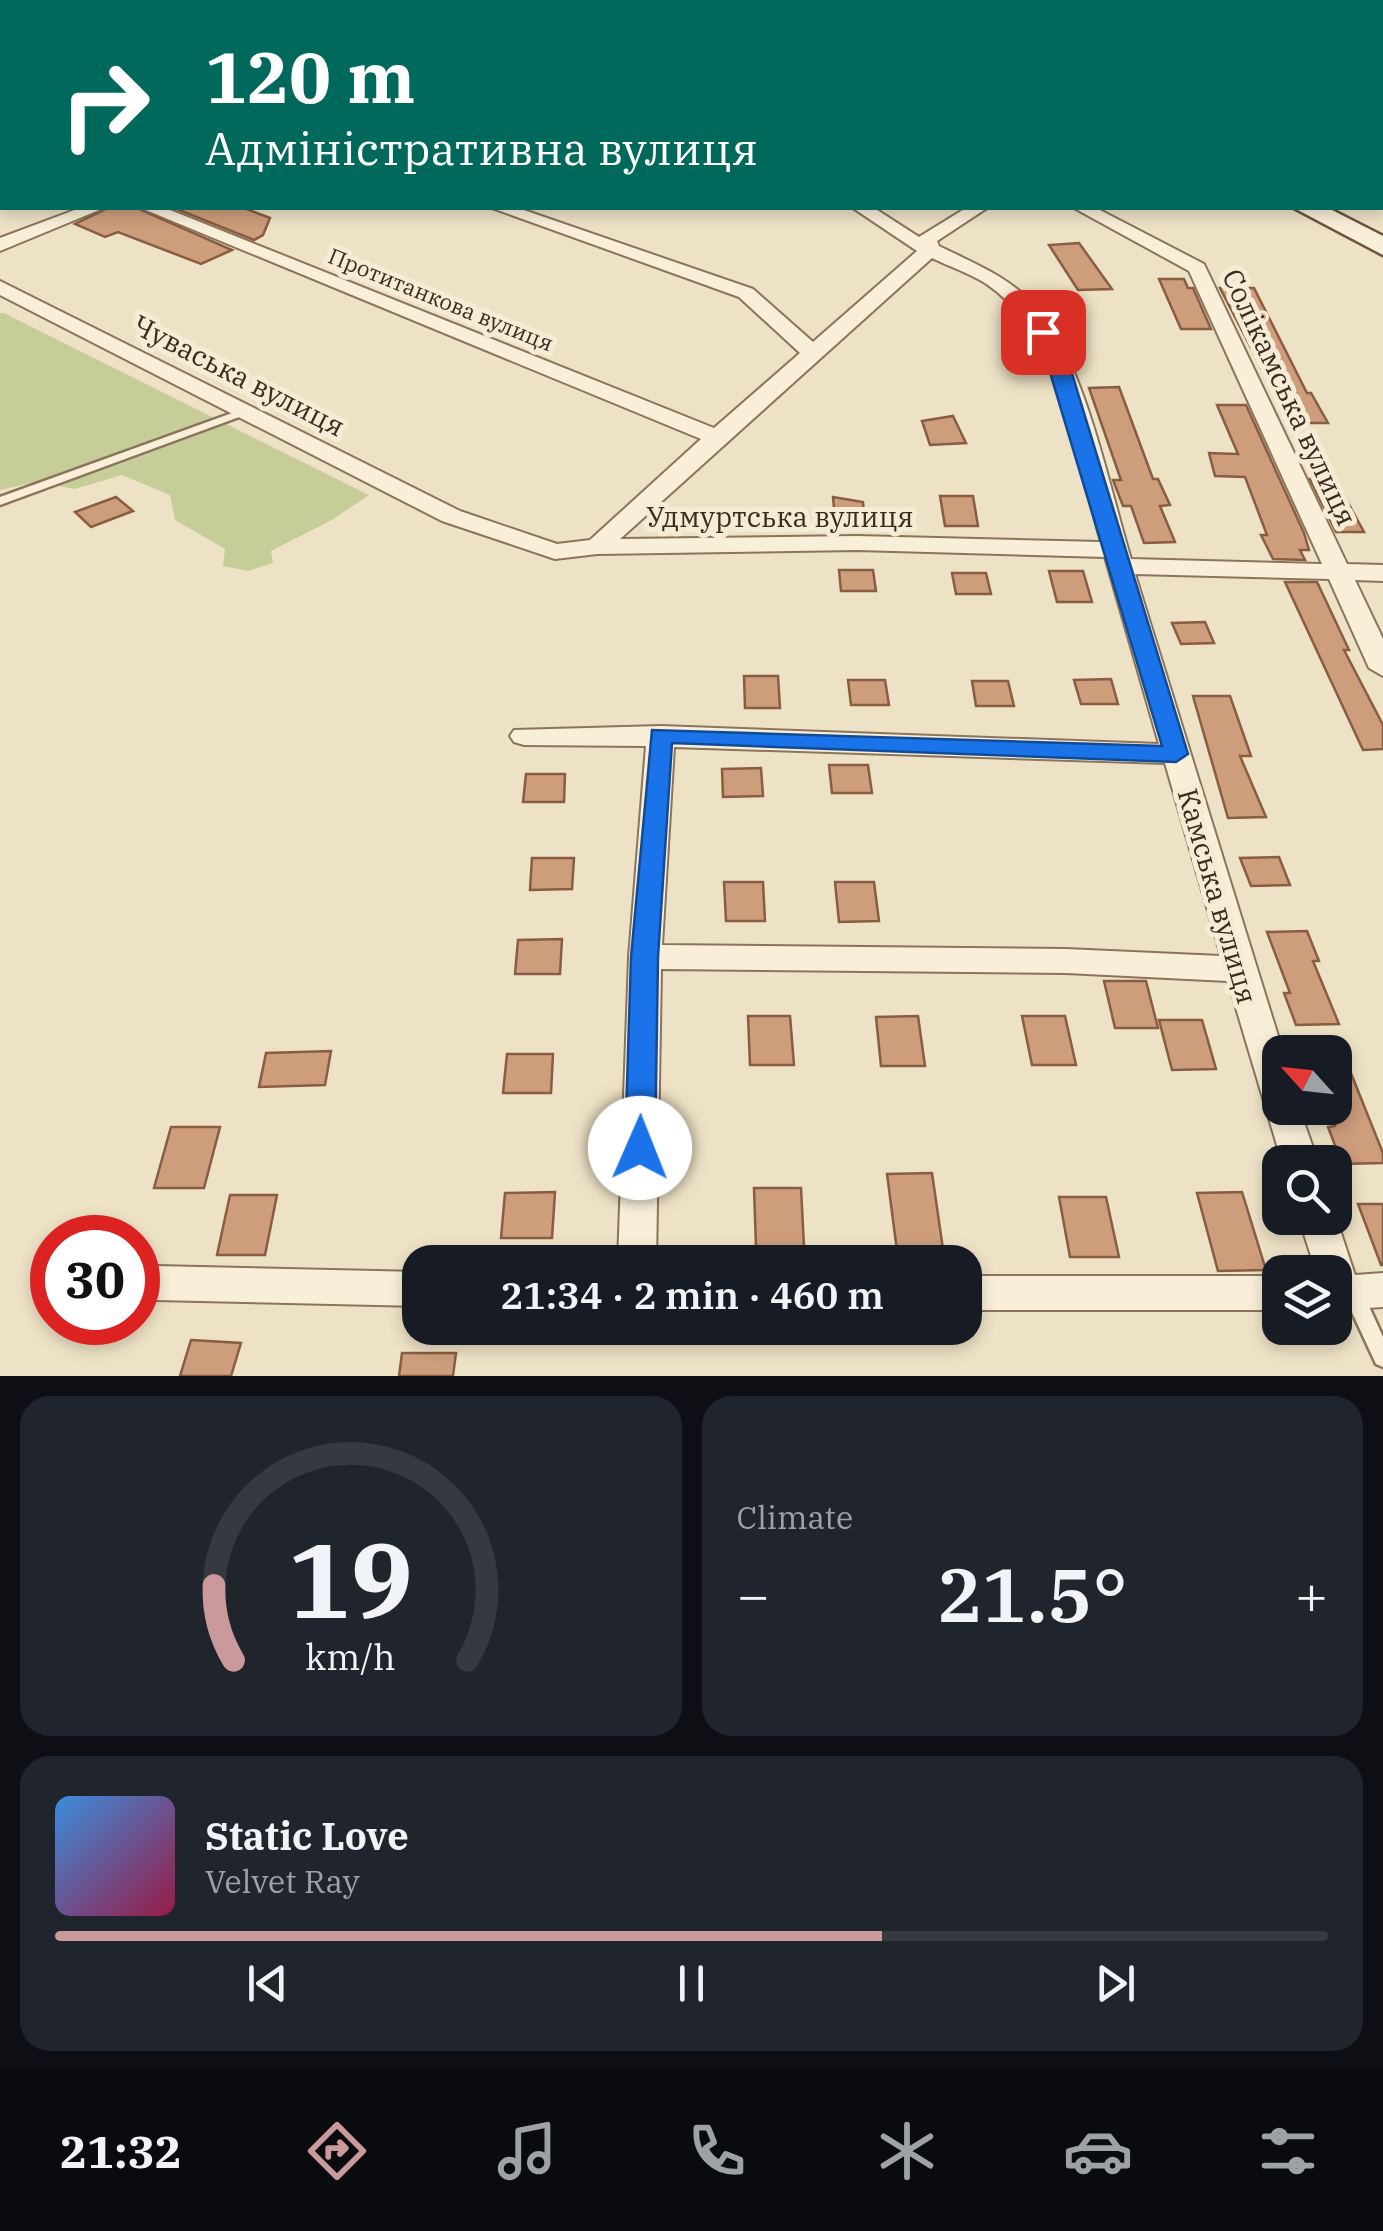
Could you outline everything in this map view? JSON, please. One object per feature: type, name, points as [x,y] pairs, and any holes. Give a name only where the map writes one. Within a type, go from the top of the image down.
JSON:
[{"type":"main road","points":[[1312,210],[1383,247]]},
{"type":"street","points":[[0,245],[90,210]]},
{"type":"street","name":"Протитанкова вулиця","points":[[155,210],[713,436]]},
{"type":"street","points":[[507,210],[746,293],[814,355]]},
{"type":"street","name":"Камська вулиця","points":[[865,210],[930,250],[994,281],[1030,311],[1057,354],[1262,1045]]},
{"type":"street","points":[[597,547],[713,436],[814,355],[930,250],[927,239],[975,210]]},
{"type":"street","name":"Солікамська вулиця","points":[[1086,210],[1197,268],[1383,668]]},
{"type":"street","name":"Чуваська вулиця","points":[[0,287],[451,516]]},
{"type":"street","name":"Удмуртська вулиця","points":[[451,516],[555,552],[597,547],[857,543],[1383,573]]},
{"type":"street","points":[[524,736],[660,735],[1176,754]]},
{"type":"street","points":[[637,1245],[645,957],[660,735]]},
{"type":"street","points":[[645,957],[1066,961],[1238,970]]},
{"type":"street","points":[[1326,1235],[1353,1292]]},
{"type":"street","points":[[160,1283],[402,1288]]},
{"type":"street","points":[[982,1293],[1262,1293]]},
{"type":"lane","points":[[0,501],[246,412]]},
{"type":"lane","points":[[1353,1292],[1383,1358]]},
{"type":"green space","points":[[0,313],[369,495],[330,521],[271,551],[273,563],[248,571],[223,566],[225,549],[175,520],[170,495],[122,475],[75,489],[36,482],[0,490]]},
{"type":"building","points":[[104,210],[142,210],[232,250],[201,264],[118,232],[105,237],[75,224]]},
{"type":"building","points":[[179,210],[249,210],[270,218],[263,235],[254,240]]},
{"type":"building","points":[[1079,243],[1112,289],[1078,290],[1049,245]]},
{"type":"building","points":[[1159,279],[1184,279],[1188,288],[1193,288],[1211,329],[1181,329]]},
{"type":"building","points":[[1220,288],[1254,288],[1307,393],[1311,393],[1328,423],[1290,423]]},
{"type":"building","points":[[1119,387],[1153,479],[1158,479],[1170,505],[1160,506],[1175,542],[1144,543],[1131,506],[1123,506],[1113,480],[1121,480],[1089,388]]},
{"type":"building","points":[[1217,405],[1246,405],[1304,533],[1309,550],[1300,550],[1305,560],[1273,559],[1261,535],[1267,535],[1245,477],[1215,476],[1209,453],[1238,454]]},
{"type":"building","points":[[953,416],[966,443],[930,445],[922,421]]},
{"type":"building","points":[[1310,479],[1335,479],[1364,532],[1336,532]]},
{"type":"building","points":[[940,496],[973,496],[978,526],[945,526]]},
{"type":"building","points":[[116,497],[133,511],[91,527],[75,512]]},
{"type":"building","points":[[833,497],[863,502],[865,526],[843,526],[842,520],[835,520]]},
{"type":"building","points":[[839,570],[873,570],[876,591],[841,591]]},
{"type":"building","points":[[1049,571],[1083,571],[1092,602],[1057,602]]},
{"type":"building","points":[[952,573],[986,573],[991,594],[956,594]]},
{"type":"building","points":[[1285,582],[1317,582],[1349,650],[1344,650],[1383,725],[1383,749],[1363,750]]},
{"type":"building","points":[[1205,622],[1214,643],[1181,644],[1172,623]]},
{"type":"building","points":[[744,676],[778,676],[780,708],[745,708]]},
{"type":"building","points":[[1111,679],[1118,704],[1081,704],[1074,680]]},
{"type":"building","points":[[848,680],[885,680],[889,705],[851,705]]},
{"type":"building","points":[[972,681],[1008,681],[1014,706],[976,706]]},
{"type":"building","points":[[1193,696],[1230,696],[1251,756],[1240,756],[1266,817],[1228,818]]},
{"type":"building","points":[[829,765],[868,765],[872,793],[832,793]]},
{"type":"building","points":[[761,768],[763,796],[723,797],[722,769]]},
{"type":"building","points":[[526,774],[565,774],[564,802],[523,802]]},
{"type":"building","points":[[1279,857],[1290,885],[1251,886],[1240,858]]},
{"type":"building","points":[[532,858],[574,858],[572,889],[530,890]]},
{"type":"building","points":[[724,882],[763,882],[765,921],[726,921]]},
{"type":"building","points":[[835,882],[874,882],[879,921],[839,922]]},
{"type":"building","points":[[1307,931],[1319,961],[1313,961],[1339,1024],[1296,1025],[1284,993],[1290,993],[1267,932]]},
{"type":"building","points":[[562,939],[560,974],[515,974],[518,940]]},
{"type":"building","points":[[1104,981],[1146,981],[1158,1028],[1115,1028]]},
{"type":"building","points":[[748,1016],[790,1016],[794,1065],[750,1065]]},
{"type":"building","points":[[918,1016],[925,1066],[881,1066],[876,1017]]},
{"type":"building","points":[[1022,1016],[1065,1016],[1076,1065],[1032,1065]]},
{"type":"building","points":[[1159,1020],[1202,1020],[1216,1069],[1172,1070]]},
{"type":"building","points":[[331,1051],[325,1085],[259,1087],[266,1053]]},
{"type":"building","points":[[507,1054],[553,1054],[551,1093],[503,1093]]},
{"type":"building","points":[[1352,1076],[1383,1153],[1383,1163],[1352,1164],[1352,1145],[1335,1145],[1328,1127],[1352,1125]]},
{"type":"building","points":[[171,1127],[220,1127],[204,1188],[154,1188]]},
{"type":"building","points":[[932,1173],[942,1245],[896,1245],[887,1174]]},
{"type":"building","points":[[754,1188],[801,1188],[804,1245],[756,1245]]},
{"type":"building","points":[[555,1192],[552,1238],[501,1238],[505,1193]]},
{"type":"building","points":[[1242,1192],[1262,1257],[1262,1270],[1218,1271],[1197,1193]]},
{"type":"building","points":[[230,1195],[277,1195],[265,1255],[217,1255]]},
{"type":"building","points":[[1059,1197],[1106,1197],[1119,1257],[1070,1257]]},
{"type":"building","points":[[1358,1204],[1383,1204],[1383,1265],[1381,1265]]},
{"type":"building","points":[[191,1340],[241,1343],[231,1376],[180,1376]]},
{"type":"building","points":[[402,1353],[456,1353],[453,1376],[399,1376]]},
{"type":"route","points":[[640,1148],[645,957],[660,735],[1176,754],[1057,354],[1043,332]]}]
